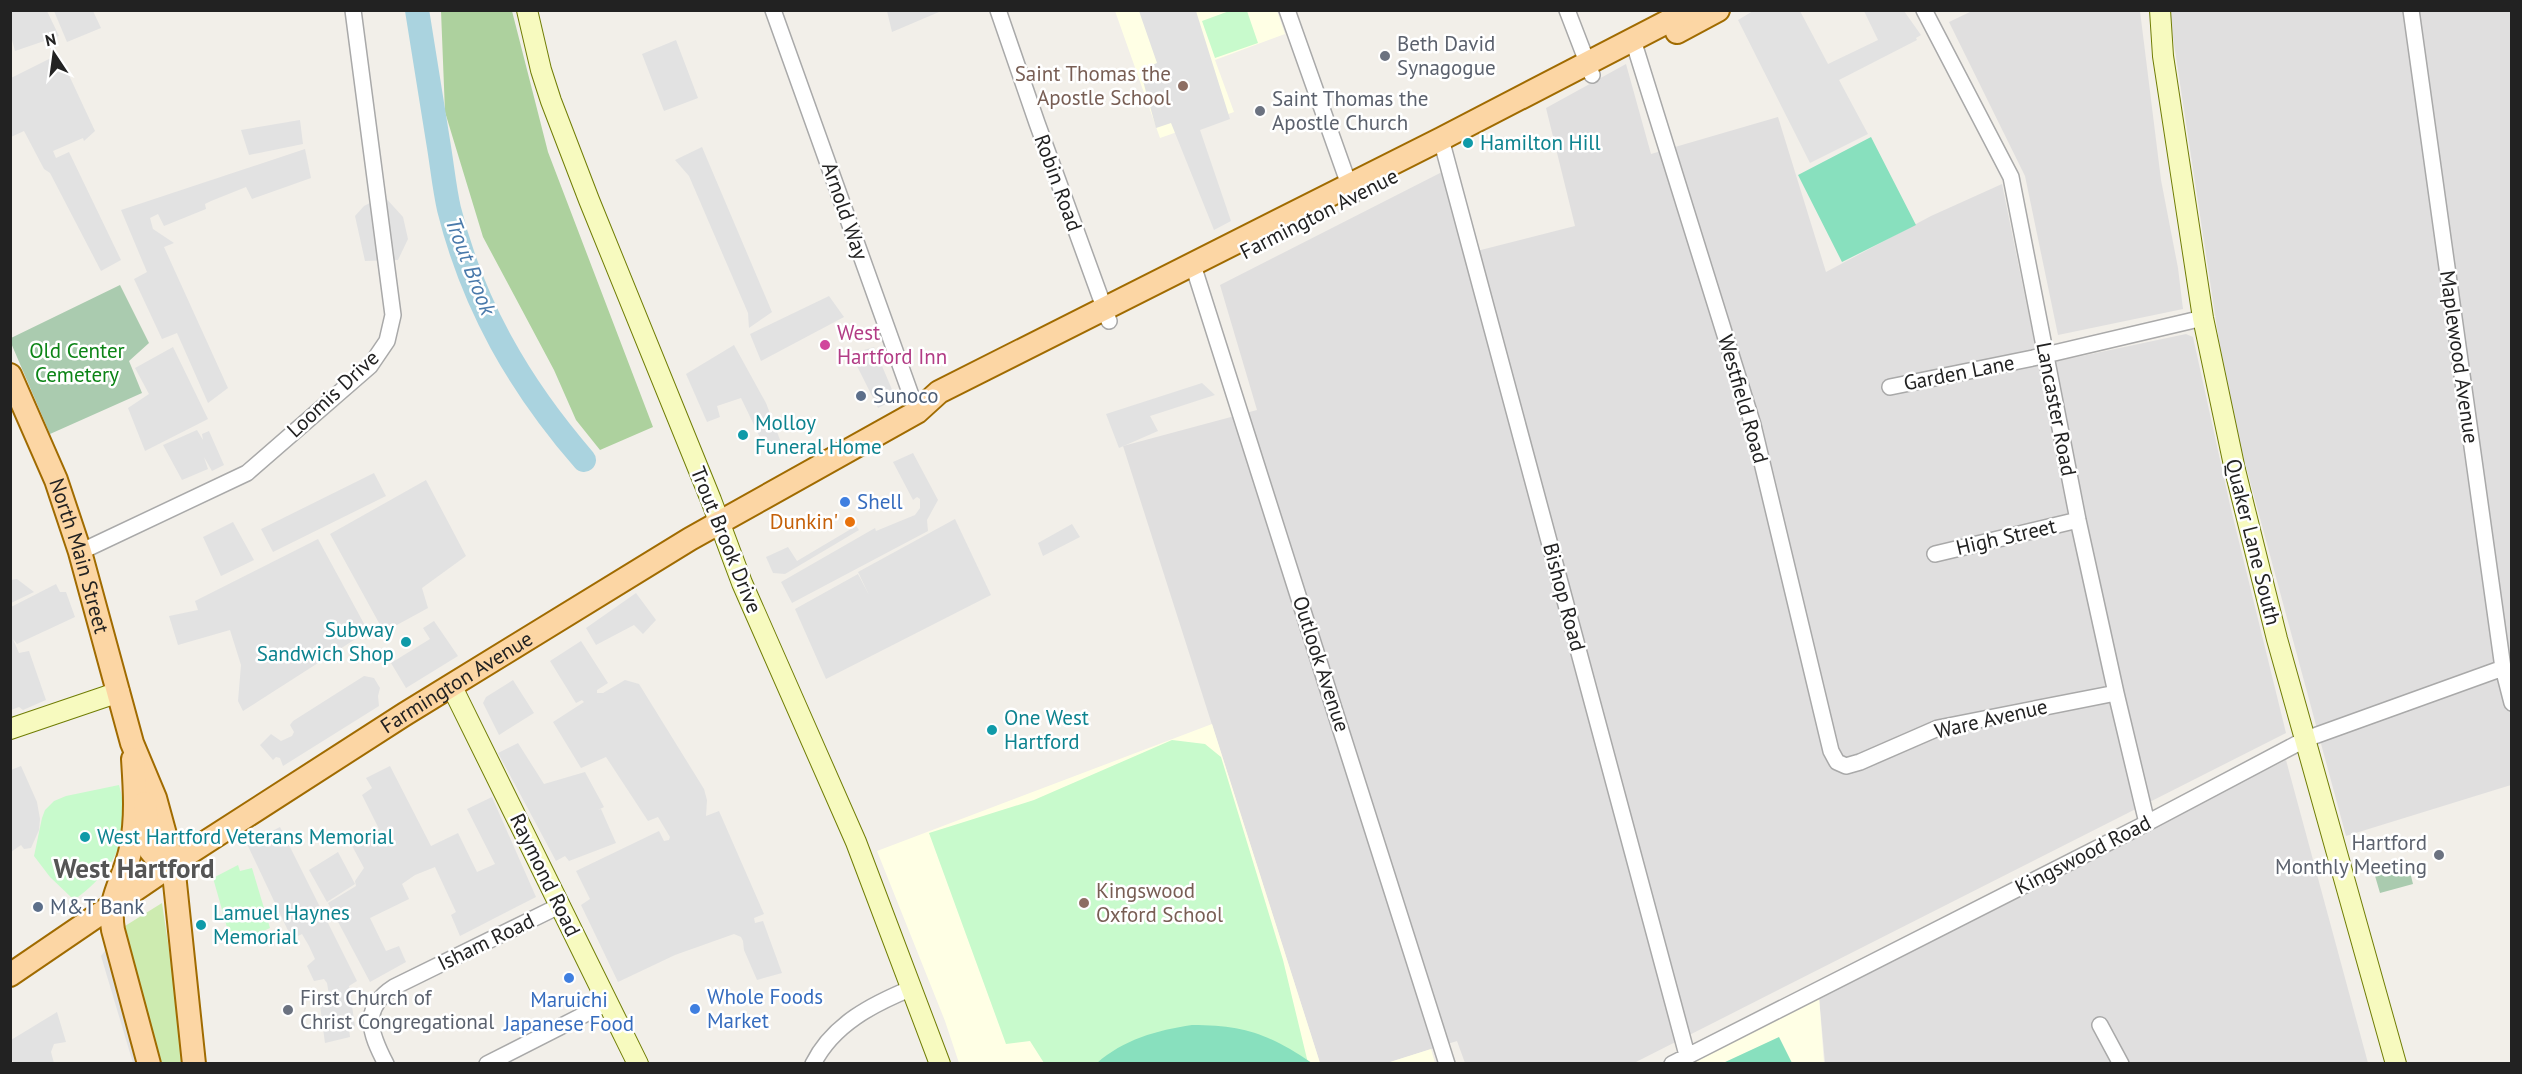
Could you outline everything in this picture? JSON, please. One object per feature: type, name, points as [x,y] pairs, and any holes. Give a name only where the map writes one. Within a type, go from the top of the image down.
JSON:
[{"type":"main road","name":"Trout Brook Drive","points":[[527,10],[536,53],[550,100],[802,724],[856,842],[940,1064]]},
{"type":"main road","name":"Farmington Avenue","points":[[1635,46],[1690,10]]},
{"type":"main road","name":"Farmington Avenue","points":[[10,975],[173,864],[405,714],[719,522],[917,412],[939,392],[1065,336],[1635,46],[1718,10]]},
{"type":"main road","name":"Quaker Lane South","points":[[2160,10],[2163,56],[2203,318],[2243,506],[2396,1064]]},
{"type":"main road","name":"North Main Street","points":[[10,375],[54,474],[80,552],[132,743],[155,798],[173,864],[194,1064]]},
{"type":"main road","name":"Raymond Road","points":[[452,687],[638,1064]]},
{"type":"main road","points":[[10,729],[118,692]]},
{"type":"main road","name":"North Main Street","points":[[111,907],[131,848],[136,805],[132,743]]},
{"type":"main road","points":[[111,907],[113,930],[149,1064]]},
{"type":"street","name":"Loomis Drive","points":[[80,552],[248,473],[370,366],[387,341],[393,315],[353,10]]},
{"type":"street","name":"Arnold Way","points":[[773,10],[917,412]]},
{"type":"street","name":"Robin Road","points":[[998,10],[1107,315]]},
{"type":"street","points":[[1287,10],[1351,190]]},
{"type":"street","points":[[1567,10],[1589,69]]},
{"type":"street","name":"Lancaster Road","points":[[1924,10],[2011,177],[2078,520],[2147,823]]},
{"type":"street","name":"Maplewood Avenue","points":[[2411,10],[2503,668],[2511,703]]},
{"type":"street","name":"Westfield Road","points":[[1635,46],[1752,425],[1831,751],[1836,762]]},
{"type":"street","name":"Bishop Road","points":[[1442,145],[1687,1055]]},
{"type":"street","name":"Outlook Avenue","points":[[1195,270],[1447,1064]]},
{"type":"street","name":"Garden Lane","points":[[1890,387],[2046,355],[2203,318]]},
{"type":"street","name":"High Street","points":[[1935,554],[2078,520]]},
{"type":"street","name":"Kingswood Road","points":[[1672,1064],[2147,823],[2306,739],[2503,668]]},
{"type":"street","name":"Ware Avenue","points":[[1836,762],[1846,766],[1860,762],[1938,728],[2116,693]]},
{"type":"street","name":"Isham Road","points":[[386,1064],[375,1042],[371,1023],[374,1007],[382,995],[561,904]]},
{"type":"street","points":[[813,1064],[818,1055],[846,1024],[876,1004],[912,988]]},
{"type":"street","points":[[487,1064],[607,1003]]},
{"type":"street","points":[[2100,1025],[2121,1064]]},
{"type":"shaded area","points":[[938,10],[939,12],[892,32],[887,11]]},
{"type":"shaded area","points":[[10,11],[47,11],[59,36],[15,51],[11,36]]},
{"type":"shaded area","points":[[54,11],[93,11],[101,28],[67,42]]},
{"type":"shaded area","name":"Saint Thomas the Apostle School","points":[[1115,11],[1277,11],[1285,34],[1215,60],[1234,112],[1160,138]]},
{"type":"shaded area","points":[[1139,11],[1196,11],[1230,119],[1200,130],[1231,221],[1214,230],[1171,123],[1156,128],[1140,70],[1157,63]]},
{"type":"shaded area","points":[[1753,11],[1800,11],[1828,64],[1878,40],[1864,11],[1904,11],[1921,35],[1916,38],[1917,40],[1839,80],[1868,134],[1810,163],[1738,20]]},
{"type":"shaded area","points":[[1972,11],[2140,11],[2161,180],[2178,268],[2183,309],[2058,335],[2025,176],[1949,22]]},
{"type":"shaded area","points":[[2169,11],[2511,11],[2511,785],[2346,836],[2228,400]]},
{"type":"shaded area","points":[[676,40],[698,98],[664,111],[642,54]]},
{"type":"shaded area","points":[[60,56],[95,131],[84,141],[83,138],[53,151],[56,158],[69,152],[121,260],[101,271],[50,173],[44,169],[24,131],[11,137],[11,78]]},
{"type":"shaded area","points":[[1626,64],[1651,154],[1778,117],[1826,272],[1931,216],[2002,184],[2039,365],[2186,334],[2193,337],[2230,505],[2286,733],[1634,1063],[1465,1063],[1457,1041],[1387,1063],[1320,1063],[1123,446],[1257,410],[1220,285],[1442,172],[1465,254],[1575,226],[1546,108]]},
{"type":"shaded area","points":[[300,120],[303,144],[249,155],[241,130]]},
{"type":"shaded area","points":[[702,147],[772,312],[749,328],[748,313],[689,176],[675,160]]},
{"type":"shaded area","points":[[305,149],[311,178],[252,199],[246,187],[205,204],[206,209],[164,226],[158,214],[150,218],[153,229],[174,243],[164,247],[228,388],[208,403],[177,333],[162,339],[134,279],[147,272],[121,210]]},
{"type":"shaded area","points":[[384,196],[403,217],[408,239],[398,260],[365,261],[355,216],[364,206]]},
{"type":"shaded area","points":[[829,296],[844,317],[761,361],[750,334]]},
{"type":"shaded area","points":[[734,345],[766,403],[785,453],[767,452],[741,398],[717,406],[720,417],[707,422],[686,374]]},
{"type":"shaded area","points":[[173,347],[208,419],[145,451],[128,408],[149,394],[135,368]]},
{"type":"shaded area","points":[[874,347],[896,399],[878,408],[851,354]]},
{"type":"shaded area","points":[[1202,383],[1215,395],[1150,416],[1158,431],[1119,448],[1106,414]]},
{"type":"shaded area","points":[[197,430],[203,440],[202,434],[209,431],[224,465],[212,471],[204,457],[208,469],[182,480],[163,445]]},
{"type":"shaded area","points":[[913,453],[938,500],[927,520],[928,531],[792,603],[781,582],[875,528],[876,531],[915,515],[920,508],[920,499],[917,497],[913,500],[893,462]]},
{"type":"shaded area","points":[[374,473],[386,496],[273,552],[261,529]]},
{"type":"shaded area","points":[[426,480],[466,556],[422,588],[428,608],[384,632],[330,534]]},
{"type":"shaded area","points":[[955,519],[991,595],[826,679],[795,609],[858,574],[869,595],[858,572]]},
{"type":"shaded area","points":[[233,522],[254,560],[221,576],[203,537]]},
{"type":"shaded area","points":[[1072,524],[1080,537],[1043,556],[1038,543]]},
{"type":"shaded area","points":[[856,526],[859,530],[785,574],[773,573],[766,557],[788,547],[797,561]]},
{"type":"shaded area","points":[[318,539],[368,631],[243,711],[238,701],[241,665],[230,630],[178,645],[169,616],[198,610],[195,601]]},
{"type":"shaded area","points":[[17,579],[34,592],[11,603],[11,580]]},
{"type":"shaded area","points":[[56,584],[60,592],[66,592],[75,617],[17,644],[13,639],[19,653],[29,651],[46,700],[23,710],[19,707],[11,710],[11,607]]},
{"type":"shaded area","points":[[636,593],[656,620],[643,634],[634,625],[596,645],[586,628]]},
{"type":"shaded area","points":[[434,621],[458,656],[406,688],[391,663],[430,639],[423,628]]},
{"type":"shaded area","points":[[581,641],[608,683],[597,690],[597,693],[603,693],[625,680],[639,684],[704,789],[707,800],[706,816],[719,811],[764,914],[754,918],[755,923],[763,921],[782,973],[757,980],[741,937],[734,934],[675,955],[618,982],[581,905],[590,899],[576,871],[659,831],[664,841],[669,840],[670,837],[658,817],[648,821],[606,757],[581,768],[553,722],[584,702],[582,700],[576,703],[550,661]]},
{"type":"shaded area","points":[[364,676],[374,678],[380,688],[379,706],[283,766],[280,758],[276,757],[273,760],[260,745],[271,734],[281,741],[292,736],[294,732],[290,725],[293,721]]},
{"type":"shaded area","points":[[513,680],[534,713],[499,735],[483,703],[486,697]]},
{"type":"shaded area","name":"Kingswood Oxford School","points":[[1212,724],[1320,1063],[959,1063],[945,1021],[877,851]]},
{"type":"shaded area","points":[[518,743],[544,784],[585,772],[604,807],[598,810],[601,809],[616,843],[569,861],[565,856],[556,861],[498,753]]},
{"type":"shaded area","points":[[2286,760],[2368,1063],[1825,1063],[1819,997]]},
{"type":"shaded area","points":[[21,766],[37,802],[39,830],[31,848],[24,849],[21,845],[11,852],[11,770]]},
{"type":"shaded area","points":[[390,766],[431,846],[458,833],[477,872],[495,864],[467,809],[492,797],[536,897],[460,936],[451,915],[456,912],[435,867],[415,875],[402,884],[409,899],[370,918],[386,951],[399,946],[406,962],[370,982],[328,903],[356,886],[355,881],[364,868],[351,844],[379,829],[362,795],[372,788],[366,778]]},
{"type":"shaded area","points":[[280,827],[357,981],[349,986],[355,1026],[349,1029],[350,1037],[325,1043],[319,998],[329,995],[327,983],[324,979],[314,981],[307,966],[315,959],[309,946],[302,934],[292,939],[247,844]]},
{"type":"shaded area","points":[[338,852],[355,884],[327,902],[309,870]]},
{"type":"shaded area","points":[[108,947],[145,1063],[133,1063],[101,956]]},
{"type":"shaded area","points":[[1819,997],[1824,1063],[1691,1064]]},
{"type":"shaded area","points":[[57,1012],[66,1042],[54,1044],[51,1052],[54,1063],[14,1063],[11,1059],[11,1040]]},
{"type":"shaded area","points":[[1431,1049],[1435,1063],[1387,1063]]},
{"type":"green space","points":[[1232,10],[1247,11],[1258,43],[1215,58],[1202,21]]},
{"type":"green space","points":[[441,11],[512,11],[548,152],[653,427],[600,450],[576,420],[554,370],[483,237],[445,112]]},
{"type":"green space","points":[[1871,137],[1916,225],[1842,262],[1798,175]]},
{"type":"green space","name":"Old Center Cemetery","points":[[120,285],[149,343],[129,361],[142,393],[50,434],[11,343],[11,338]]},
{"type":"green space","name":"Kingswood Oxford School","points":[[1172,740],[1205,744],[1221,757],[1283,960],[1308,1063],[1044,1063],[1030,1041],[1006,1044],[929,833],[1034,800]]},
{"type":"green space","points":[[119,785],[124,820],[117,851],[100,877],[74,900],[50,877],[34,856],[45,810],[54,801],[66,796]]},
{"type":"green space","points":[[2407,860],[2413,884],[2380,893],[2373,869]]},
{"type":"green space","points":[[238,865],[240,871],[252,868],[270,928],[232,945],[213,878]]},
{"type":"green space","points":[[162,903],[186,1063],[158,1063],[124,934],[125,926]]},
{"type":"green space","points":[[1192,1025],[1227,1027],[1255,1033],[1269,1038],[1312,1063],[1097,1063],[1118,1048],[1141,1037]]},
{"type":"green space","points":[[1779,1037],[1792,1063],[1723,1063]]},
{"type":"waterway","name":"Trout Brook","points":[[417,10],[447,201],[471,278],[485,311],[519,373],[539,403],[584,460]]},
{"type":"place","name":"Beth David Synagogue","points":[[1385,56]]},
{"type":"place","name":"Saint Thomas the Apostle School","points":[[1183,86]]},
{"type":"place","name":"Saint Thomas the Apostle Church","points":[[1260,111]]},
{"type":"place","name":"Hamilton Hill","points":[[1468,143]]},
{"type":"place","name":"West Hartford Inn","points":[[825,345]]},
{"type":"place","name":"Sunoco","points":[[861,396]]},
{"type":"place","name":"Molloy Funeral Home","points":[[743,435]]},
{"type":"place","name":"Shell","points":[[845,502]]},
{"type":"place","name":"Dunkin'","points":[[850,522]]},
{"type":"place","name":"Subway Sandwich Shop","points":[[406,642]]},
{"type":"place","name":"One West Hartford","points":[[992,730]]},
{"type":"place","name":"West Hartford Veterans Memorial","points":[[85,837]]},
{"type":"place","name":"Hartford Monthly Meeting","points":[[2439,855]]},
{"type":"place","name":"Kingswood Oxford School","points":[[1084,903]]},
{"type":"place","name":"M&T Bank","points":[[38,907]]},
{"type":"place","name":"Lamuel Haynes Memorial","points":[[201,925]]},
{"type":"place","name":"Maruichi Japanese Food","points":[[569,978]]},
{"type":"place","name":"Whole Foods Market","points":[[695,1009]]},
{"type":"place","name":"First Church of Christ Congregational","points":[[288,1010]]},
{"type":"district","name":"West Hartford","points":[[134,869]]}]
